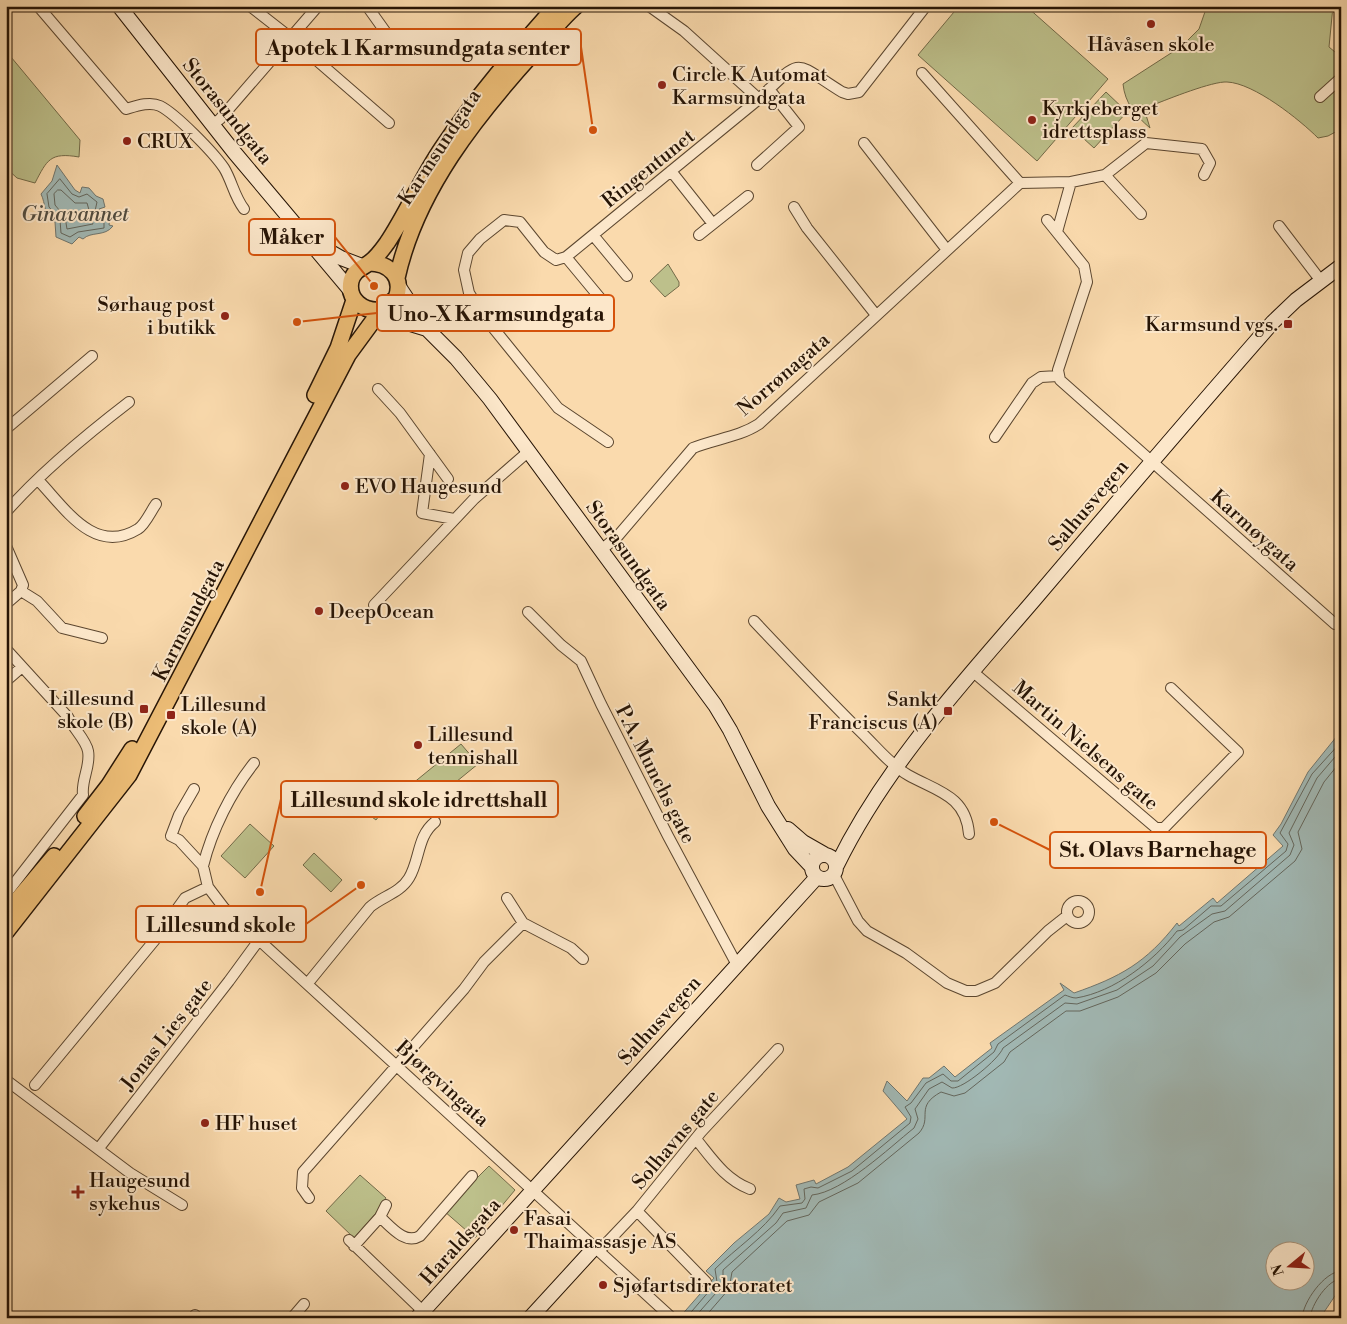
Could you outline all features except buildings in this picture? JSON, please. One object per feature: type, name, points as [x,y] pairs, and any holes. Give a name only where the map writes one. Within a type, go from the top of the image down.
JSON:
[{"type":"main road","name":"Storasundgata","points":[[119,6],[212,125],[353,295]]},
{"type":"main road","name":"Karmsundgata","points":[[366,265],[386,245],[436,157],[486,86],[556,6]]},
{"type":"main road","name":"Karmsundgata","points":[[398,283],[403,250],[412,227],[451,158],[477,119],[511,77],[576,6]]},
{"type":"main road","name":"Storasundgata","points":[[308,239],[341,258],[366,265]]},
{"type":"main road","points":[[366,265],[385,265],[398,283],[396,298],[383,309],[365,309],[353,295],[354,275],[366,265]]},
{"type":"main road","name":"Salhusvegen","points":[[835,870],[857,826],[896,765],[972,671],[1272,322],[1341,266]]},
{"type":"main road","name":"Storasundgata","points":[[398,283],[427,329],[471,375],[715,705],[735,738],[758,789],[795,849],[814,872]]},
{"type":"main road","name":"Karmsundgata","points":[[6,914],[67,839],[126,759],[321,382],[341,340],[353,295]]},
{"type":"main road","name":"Storasundgata","points":[[383,309],[404,322],[427,329]]},
{"type":"main road","name":"Karmsundgata","points":[[6,932],[128,775],[344,361],[383,309]]},
{"type":"main road","name":"Storasundgata","points":[[778,820],[803,842],[826,854]]},
{"type":"main road","name":"Salhusvegen","points":[[826,854],[857,826]]},
{"type":"main road","points":[[826,854],[834,858],[835,870],[824,879],[814,872],[814,859],[826,854]]},
{"type":"main road","name":"Salhusvegen","points":[[532,1191],[737,965],[814,872]]},
{"type":"main road","name":"Haraldsgata","points":[[423,1315],[532,1191]]},
{"type":"main road","points":[[530,1318],[597,1249]]},
{"type":"street","points":[[38,6],[126,109],[145,104],[159,106],[195,135],[223,167],[236,197],[244,209]]},
{"type":"street","points":[[250,6],[291,38],[388,123]]},
{"type":"street","points":[[212,125],[220,119],[318,6]]},
{"type":"street","points":[[367,6],[402,55]]},
{"type":"street","name":"Ringentunet","points":[[561,258],[593,235],[760,99],[785,73],[795,67],[804,68],[842,92],[854,94],[859,92],[926,6]]},
{"type":"street","points":[[653,7],[684,31],[760,99]]},
{"type":"street","points":[[922,73],[1020,183],[1071,182],[1105,175],[1139,147],[1152,142],[1202,149],[1210,163],[1204,174]]},
{"type":"street","points":[[1320,97],[1341,78]]},
{"type":"street","points":[[757,165],[799,127],[769,90]]},
{"type":"street","points":[[864,143],[948,250]]},
{"type":"street","points":[[671,171],[713,224]]},
{"type":"street","points":[[1105,175],[1141,214]]},
{"type":"street","points":[[1057,232],[1071,182]]},
{"type":"street","name":"Norrønagata","points":[[602,550],[617,537],[694,448],[710,441],[748,431],[759,424],[1020,183]]},
{"type":"street","points":[[699,234],[748,196]]},
{"type":"street","points":[[794,207],[807,228],[876,315]]},
{"type":"street","points":[[605,304],[561,258],[544,252],[520,222],[504,220],[480,238],[468,253],[464,270],[469,293],[482,314],[558,408],[608,442]]},
{"type":"street","points":[[995,437],[1032,383],[1041,377],[1058,376],[1074,316],[1087,282],[1084,266],[1047,220]]},
{"type":"street","points":[[1279,226],[1321,281]]},
{"type":"street","points":[[593,235],[627,276]]},
{"type":"street","points":[[6,429],[92,356]]},
{"type":"street","name":"Karmøygata","points":[[1058,376],[1060,380],[1335,624]]},
{"type":"street","points":[[378,389],[400,413],[448,479]]},
{"type":"street","points":[[6,512],[95,428],[129,402]]},
{"type":"street","points":[[374,605],[454,519],[529,451]]},
{"type":"street","points":[[430,454],[422,513],[454,519]]},
{"type":"street","points":[[38,480],[86,529],[100,537],[119,536],[140,528],[156,504]]},
{"type":"street","points":[[6,546],[21,577],[21,591],[6,604]]},
{"type":"street","points":[[21,591],[38,601],[62,628],[102,638]]},
{"type":"street","name":"P.A. Munchs gate","points":[[528,612],[561,646],[581,661],[668,836],[737,965]]},
{"type":"street","points":[[754,621],[840,712],[896,765],[907,774],[938,788],[950,797],[967,818],[969,834]]},
{"type":"street","points":[[6,649],[68,717],[73,729],[85,743],[88,754],[82,785],[83,795],[6,894]]},
{"type":"street","points":[[6,681],[22,667]]},
{"type":"street","name":"Martin Nielsens gate","points":[[972,671],[1156,828],[1164,828],[1238,752],[1171,688]]},
{"type":"street","points":[[203,866],[219,822],[244,776],[254,763]]},
{"type":"street","name":"Bjørgvingata","points":[[194,789],[179,816],[171,836],[180,840],[203,866],[208,887],[224,908],[672,1318]]},
{"type":"street","points":[[308,984],[370,907],[380,898],[391,895],[403,886],[410,876],[423,836],[435,822]]},
{"type":"street","points":[[835,870],[858,921],[867,931],[906,953],[947,983],[966,991],[981,990],[995,983],[1048,931],[1067,916]]},
{"type":"street","points":[[35,1085],[154,941],[185,898],[208,887]]},
{"type":"street","points":[[507,898],[523,923],[563,943],[583,959]]},
{"type":"street","points":[[310,1198],[302,1188],[303,1172],[464,990],[484,962],[523,923]]},
{"type":"street","name":"Jonas Lies gate","points":[[99,1148],[229,982],[258,940]]},
{"type":"street","name":"Solhavns gate","points":[[597,1249],[636,1211],[696,1139],[778,1049]]},
{"type":"street","points":[[6,1080],[130,1173],[182,1205]]},
{"type":"street","points":[[696,1139],[730,1179],[750,1189]]},
{"type":"street","points":[[380,1217],[407,1239],[414,1240],[420,1236],[472,1176]]},
{"type":"street","points":[[386,1205],[380,1217],[352,1243],[423,1315]]},
{"type":"street","points":[[636,1211],[706,1282]]},
{"type":"street","points":[[292,1318],[304,1304]]},
{"type":"green space","name":"Kyrkjeberget idrettsplass","points":[[959,6],[1026,6],[1108,79],[1037,161],[918,55]]},
{"type":"green space","points":[[1207,6],[1333,6],[1329,47],[1341,57],[1341,129],[1328,136],[1318,138],[1300,122],[1263,95],[1238,84],[1227,82],[1201,87],[1153,105],[1146,115],[1150,128],[1128,103],[1123,84],[1182,46],[1199,29]]},
{"type":"green space","points":[[6,51],[80,140],[79,157],[55,157],[47,163],[35,183],[17,178],[6,168]]},
{"type":"green space","points":[[1106,92],[1127,112],[1094,148],[1072,128]]},
{"type":"green space","points":[[668,264],[679,282],[679,286],[665,297],[650,281]]},
{"type":"green space","points":[[461,744],[478,764],[429,804],[412,784]]},
{"type":"green space","points":[[364,787],[387,805],[376,820],[352,802]]},
{"type":"green space","points":[[250,824],[274,846],[245,878],[221,856]]},
{"type":"green space","points":[[314,853],[342,880],[331,892],[303,865]]},
{"type":"green space","points":[[489,1166],[515,1190],[475,1238],[444,1211]]},
{"type":"green space","points":[[360,1175],[386,1198],[376,1213],[354,1238],[326,1211]]},
{"type":"water","name":"Ginavannet","points":[[57,165],[75,190],[80,193],[82,187],[89,188],[96,196],[103,199],[105,207],[99,209],[110,218],[109,225],[113,226],[110,229],[83,239],[79,237],[72,244],[56,237],[55,222],[48,216],[41,194],[52,181]]},
{"type":"water","points":[[1337,736],[1341,738],[1341,1287],[1320,1318],[679,1318],[714,1278],[706,1271],[734,1243],[769,1214],[779,1198],[786,1202],[800,1199],[796,1185],[814,1180],[816,1184],[848,1167],[907,1119],[883,1091],[887,1081],[907,1101],[923,1078],[929,1078],[944,1066],[955,1077],[992,1048],[990,1043],[1064,990],[1060,983],[1074,993],[1105,981],[1131,967],[1154,949],[1177,923],[1179,926],[1213,898],[1217,903],[1283,846],[1273,835],[1281,824],[1308,772]]},
{"type":"place","name":"Håvåsen skole","points":[[1151,24]]},
{"type":"place","name":"Circle K Automat Karmsundgata","points":[[662,85]]},
{"type":"place","name":"Kyrkjeberget idrettsplass","points":[[1032,120]]},
{"type":"place","name":"Apotek 1 Karmsundgata senter","points":[[593,130]]},
{"type":"place","name":"CRUX","points":[[127,141]]},
{"type":"place","name":"Måker","points":[[374,286]]},
{"type":"place","name":"Sørhaug post i butikk","points":[[225,316]]},
{"type":"place","name":"Uno-X Karmsundgata","points":[[297,322]]},
{"type":"place","name":"Karmsund vgs.","points":[[1288,324]]},
{"type":"place","name":"EVO Haugesund","points":[[345,486]]},
{"type":"place","name":"DeepOcean","points":[[319,611]]},
{"type":"place","name":"Lillesund skole (B)","points":[[144,709]]},
{"type":"place","name":"Sankt Franciscus (A)","points":[[948,711]]},
{"type":"place","name":"Lillesund skole (A)","points":[[171,715]]},
{"type":"place","name":"Lillesund tennishall","points":[[418,745]]},
{"type":"place","name":"St. Olavs Barnehage","points":[[994,822]]},
{"type":"place","name":"Lillesund skole","points":[[361,885]]},
{"type":"place","name":"Lillesund skole idrettshall","points":[[260,892]]},
{"type":"place","name":"HF huset","points":[[205,1123]]},
{"type":"place","name":"Haugesund sykehus","points":[[78,1192]]},
{"type":"place","name":"Fasai Thaimassasje AS","points":[[514,1230]]},
{"type":"place","name":"Sjøfartsdirektoratet","points":[[603,1285]]}]
